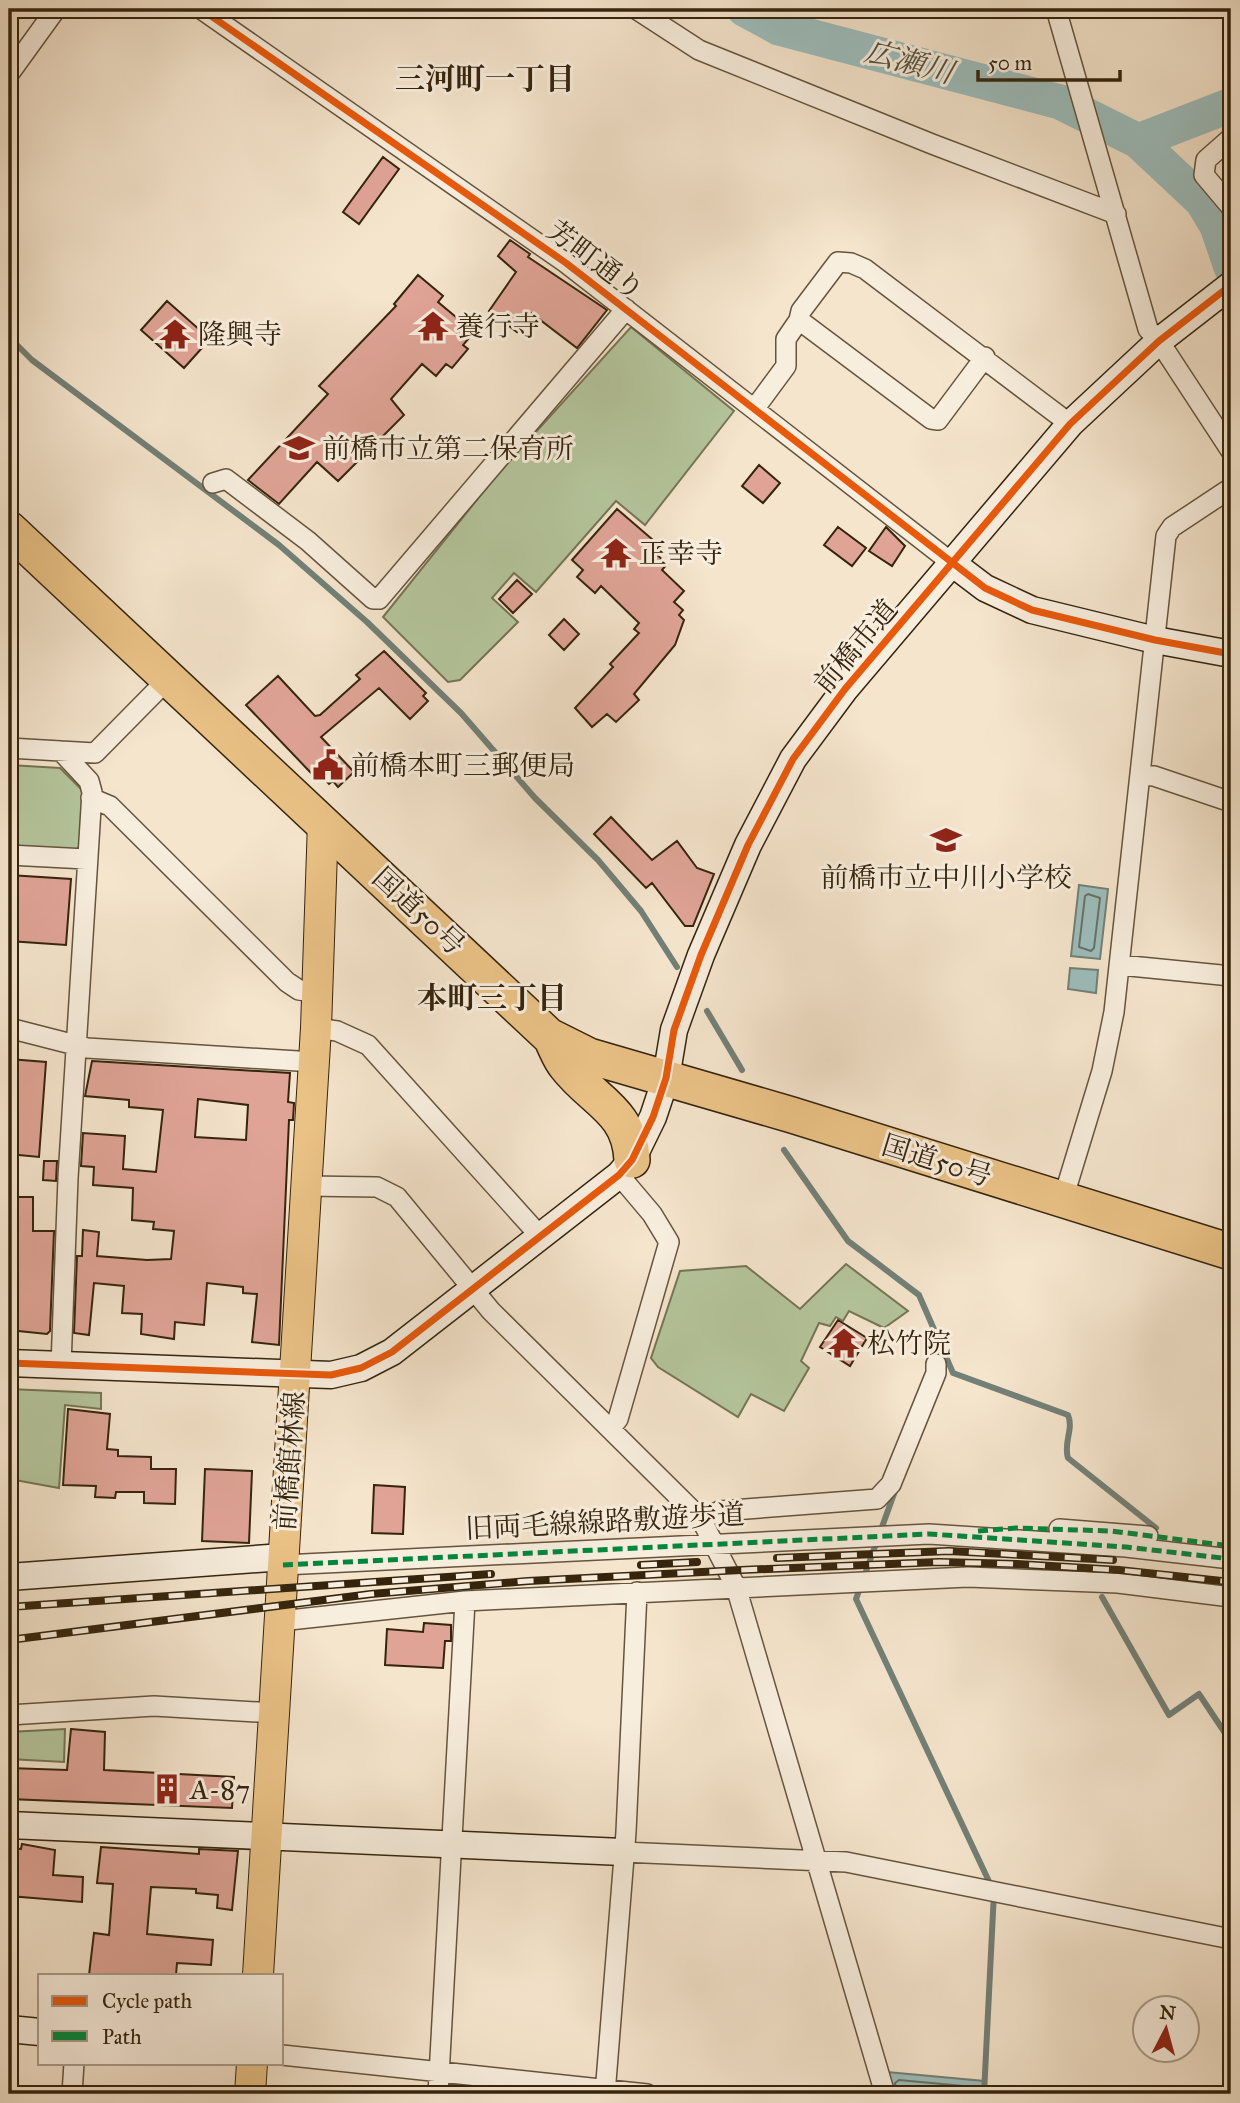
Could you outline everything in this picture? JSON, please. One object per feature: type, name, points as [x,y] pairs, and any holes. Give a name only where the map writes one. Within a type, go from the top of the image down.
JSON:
[{"type":"highway","name":"国道50号","points":[[9,529],[550,1036],[589,1056],[1231,1252]]},
{"type":"highway","points":[[550,1036],[566,1066],[624,1123],[630,1140],[625,1168]]},
{"type":"main road","name":"前橋館林線","points":[[258,1974],[318,993],[323,821]]},
{"type":"main road","points":[[250,2094],[252,2064]]},
{"type":"street","points":[[9,74],[56,9]]},
{"type":"street","name":"芳町通り","points":[[201,9],[555,255],[755,408],[952,564]]},
{"type":"street","points":[[636,9],[699,50],[932,144],[1116,214]]},
{"type":"street","points":[[1056,9],[1148,328],[1226,430],[1231,451]]},
{"type":"street","points":[[1231,138],[1206,160],[1204,175],[1231,207]]},
{"type":"street","points":[[755,408],[786,366],[786,339],[799,320],[801,310],[838,262],[851,263],[866,269],[1070,424]]},
{"type":"street","name":"前橋市道","points":[[625,1168],[653,1117],[666,1078],[674,1030],[701,955],[748,845],[793,759],[845,689],[1070,424],[1159,341],[1231,285]]},
{"type":"street","points":[[213,483],[226,479],[308,541],[373,599],[379,599],[626,309]]},
{"type":"street","points":[[799,320],[931,419],[938,420],[985,358]]},
{"type":"street","points":[[1063,1199],[1102,1071],[1120,965],[1168,531],[1231,488]]},
{"type":"street","points":[[952,564],[985,588],[1032,610],[1155,640],[1231,654]]},
{"type":"street","points":[[9,748],[95,753],[169,678]]},
{"type":"street","points":[[61,751],[89,781],[91,798],[61,1366]]},
{"type":"street","points":[[1140,775],[1154,776],[1231,802]]},
{"type":"street","points":[[91,798],[110,806],[287,982],[299,990],[318,993]]},
{"type":"street","points":[[9,855],[86,859]]},
{"type":"street","points":[[1120,965],[1231,976]]},
{"type":"street","points":[[9,1028],[88,1048],[314,1062]]},
{"type":"street","points":[[316,1028],[337,1031],[368,1045],[540,1236]]},
{"type":"street","points":[[9,1363],[295,1373],[347,1372],[378,1361],[625,1168],[669,1242],[618,1419],[610,1429]]},
{"type":"street","points":[[306,1186],[377,1187],[392,1193],[472,1290],[701,1518],[736,1587],[885,2094]]},
{"type":"street","points":[[701,1518],[720,1511],[877,1499],[891,1484],[936,1373],[936,1364]]},
{"type":"street","name":"旧両毛線線路敷遊歩道","points":[[283,1561],[716,1544],[1016,1528],[1111,1531],[1231,1546]]},
{"type":"street","name":"旧両毛線線路敷遊歩道","points":[[929,1534],[1126,1547],[1231,1559]]},
{"type":"street","points":[[9,1577],[283,1561]]},
{"type":"street","points":[[280,1621],[465,1601],[902,1579],[1032,1578],[1118,1583],[1231,1597]]},
{"type":"street","points":[[605,2092],[623,1852],[637,1592]]},
{"type":"street","points":[[438,2094],[454,1843],[465,1601]]},
{"type":"street","points":[[9,1715],[154,1706],[274,1713]]},
{"type":"street","points":[[9,1825],[817,1860],[864,1865],[1231,1939]]},
{"type":"street","points":[[9,2029],[38,2032]]},
{"type":"street","points":[[284,2055],[605,2092],[647,2094]]},
{"type":"street","points":[[72,2094],[74,2064]]},
{"type":"green space","points":[[631,327],[734,411],[645,525],[616,501],[536,592],[514,573],[492,598],[518,622],[460,680],[448,682],[383,617],[496,476]]},
{"type":"green space","points":[[9,765],[60,768],[86,794],[82,846],[75,853],[9,849]]},
{"type":"green space","points":[[846,1264],[908,1311],[884,1328],[849,1311],[843,1321],[836,1317],[830,1326],[819,1323],[801,1361],[809,1368],[784,1411],[751,1394],[738,1417],[658,1367],[651,1358],[680,1271],[746,1266],[800,1309]]},
{"type":"green space","points":[[9,1389],[101,1393],[101,1409],[65,1405],[59,1488],[9,1479]]},
{"type":"green space","points":[[65,1729],[64,1762],[9,1759],[9,1732]]},
{"type":"water","points":[[1079,885],[1108,889],[1100,959],[1071,956]]},
{"type":"water","points":[[1070,968],[1098,970],[1096,993],[1068,989]]},
{"type":"water","points":[[887,2072],[984,2081],[984,2094],[889,2094]]},
{"type":"building","points":[[383,157],[399,169],[359,224],[343,212]]},
{"type":"building","points":[[510,240],[530,254],[528,257],[607,310],[577,348],[531,313],[517,332],[489,311],[516,272],[498,256]]},
{"type":"building","points":[[418,275],[443,296],[438,302],[474,332],[463,345],[468,349],[452,368],[446,364],[436,376],[422,364],[391,399],[404,415],[338,481],[317,462],[279,504],[248,480],[328,394],[319,386],[396,306],[394,304]]},
{"type":"building","name":"隆興寺","points":[[167,301],[210,339],[184,368],[141,330]]},
{"type":"building","points":[[759,465],[780,483],[763,503],[742,486]]},
{"type":"building","points":[[617,509],[660,546],[654,552],[667,564],[662,570],[684,591],[674,602],[683,610],[679,615],[684,620],[675,645],[634,694],[639,700],[616,722],[607,714],[592,727],[575,708],[613,667],[610,664],[639,633],[634,629],[639,623],[601,586],[595,593],[577,577],[583,570],[572,560]]},
{"type":"building","points":[[838,527],[866,548],[852,566],[824,545]]},
{"type":"building","points":[[886,527],[905,546],[892,566],[869,551]]},
{"type":"building","points":[[517,580],[532,594],[513,613],[499,599]]},
{"type":"building","points":[[564,619],[579,634],[564,650],[549,635]]},
{"type":"building","points":[[384,651],[426,693],[423,696],[428,701],[410,719],[379,688],[321,737],[354,772],[338,787],[333,781],[329,784],[316,770],[312,774],[246,705],[278,676],[315,716],[320,715],[360,679],[356,675]]},
{"type":"building","points":[[611,817],[652,860],[677,841],[697,868],[714,874],[693,926],[685,926],[652,883],[646,888],[594,834]]},
{"type":"building","points":[[9,875],[71,879],[66,945],[9,941]]},
{"type":"building","points":[[9,1059],[46,1062],[39,1157],[9,1154]]},
{"type":"building","points":[[92,1061],[290,1073],[288,1102],[294,1103],[293,1120],[289,1120],[279,1345],[252,1342],[257,1294],[243,1293],[243,1287],[207,1283],[204,1325],[175,1322],[174,1339],[141,1334],[142,1314],[122,1313],[124,1286],[94,1283],[89,1335],[74,1333],[77,1256],[82,1256],[83,1230],[99,1232],[97,1256],[147,1260],[171,1259],[174,1231],[153,1229],[154,1222],[132,1220],[133,1188],[93,1185],[94,1167],[81,1166],[83,1133],[125,1136],[123,1169],[156,1172],[163,1110],[129,1107],[129,1100],[85,1096]],"holes":[[[198,1099],[248,1105],[246,1140],[195,1137]]]},
{"type":"building","points":[[44,1161],[57,1161],[56,1181],[43,1180]]},
{"type":"building","points":[[9,1197],[33,1197],[33,1231],[54,1231],[50,1331],[47,1334],[9,1330],[16,1246],[13,1246],[13,1237],[9,1237]]},
{"type":"building","name":"松竹院","points":[[838,1320],[867,1338],[850,1366],[820,1347]]},
{"type":"building","points":[[68,1409],[110,1414],[107,1449],[118,1450],[118,1456],[151,1457],[151,1469],[176,1469],[175,1504],[144,1503],[144,1492],[116,1492],[115,1498],[95,1497],[96,1486],[63,1485]]},
{"type":"building","points":[[205,1469],[252,1471],[249,1543],[202,1541]]},
{"type":"building","points":[[374,1485],[405,1487],[403,1534],[372,1533]]},
{"type":"building","points":[[424,1623],[451,1625],[451,1641],[445,1641],[443,1668],[385,1665],[387,1629],[423,1632]]},
{"type":"building","points":[[71,1729],[105,1732],[104,1770],[234,1777],[232,1808],[9,1799],[9,1768],[67,1770]]},
{"type":"building","points":[[22,1844],[55,1850],[53,1875],[83,1877],[82,1902],[9,1896],[9,1848],[21,1849]]},
{"type":"building","points":[[101,1847],[199,1854],[199,1849],[238,1851],[232,1910],[217,1908],[218,1895],[196,1893],[196,1889],[151,1887],[147,1934],[213,1940],[211,1965],[177,1963],[176,1974],[89,1974],[94,1933],[109,1935],[113,1884],[97,1883]]},
{"type":"waterway","name":"広瀬川","points":[[744,9],[779,28],[1060,102],[1138,141],[1231,105]]},
{"type":"waterway","points":[[1138,141],[1202,201],[1217,226],[1231,267]]},
{"type":"waterway","points":[[9,337],[32,360],[279,545],[367,622],[461,713],[535,798],[598,860],[641,911],[677,967]]},
{"type":"waterway","points":[[707,1011],[742,1070]]},
{"type":"waterway","points":[[784,1150],[848,1241],[919,1295],[953,1373],[1068,1415],[1068,1458],[1156,1528]]},
{"type":"waterway","points":[[895,1491],[856,1599],[994,1892],[984,2094]]},
{"type":"waterway","points":[[1102,1597],[1169,1715],[1199,1694],[1231,1742]]},
{"type":"railway","points":[[1017,9],[1057,12],[1103,9]]},
{"type":"railway","points":[[777,1558],[949,1551],[1113,1560]]},
{"type":"railway","points":[[641,1565],[697,1562]]},
{"type":"railway","points":[[9,1640],[371,1594],[528,1581],[741,1570],[939,1562],[1119,1570],[1231,1582]]},
{"type":"railway","points":[[9,1607],[491,1574]]},
{"type":"marked path","points":[[978,1531],[1016,1528],[1111,1531],[1231,1546]]},
{"type":"marked path","points":[[283,1565],[929,1534],[1126,1547],[1231,1559]]},
{"type":"cycle path","points":[[201,9],[566,263],[985,588],[1032,610],[1155,640],[1231,654]]},
{"type":"cycle path","points":[[9,1363],[331,1375],[361,1368],[392,1352],[619,1175],[632,1160],[653,1117],[666,1078],[674,1030],[701,955],[748,845],[793,759],[845,689],[1070,424],[1159,341],[1231,285]]},
{"type":"place","name":"養行寺","points":[[433,326]]},
{"type":"place","name":"隆興寺","points":[[175,334]]},
{"type":"place","name":"前橋市立第二保育所","points":[[299,448]]},
{"type":"place","name":"正幸寺","points":[[616,553]]},
{"type":"place","name":"前橋本町三郵便局","points":[[328,765]]},
{"type":"place","name":"前橋市立中川小学校","points":[[946,840]]},
{"type":"place","name":"松竹院","points":[[844,1343]]},
{"type":"place","name":"A-87","points":[[167,1789]]},
{"type":"district","name":"三河町一丁目","points":[[485,79]]},
{"type":"district","name":"本町三丁目","points":[[492,998]]}]
